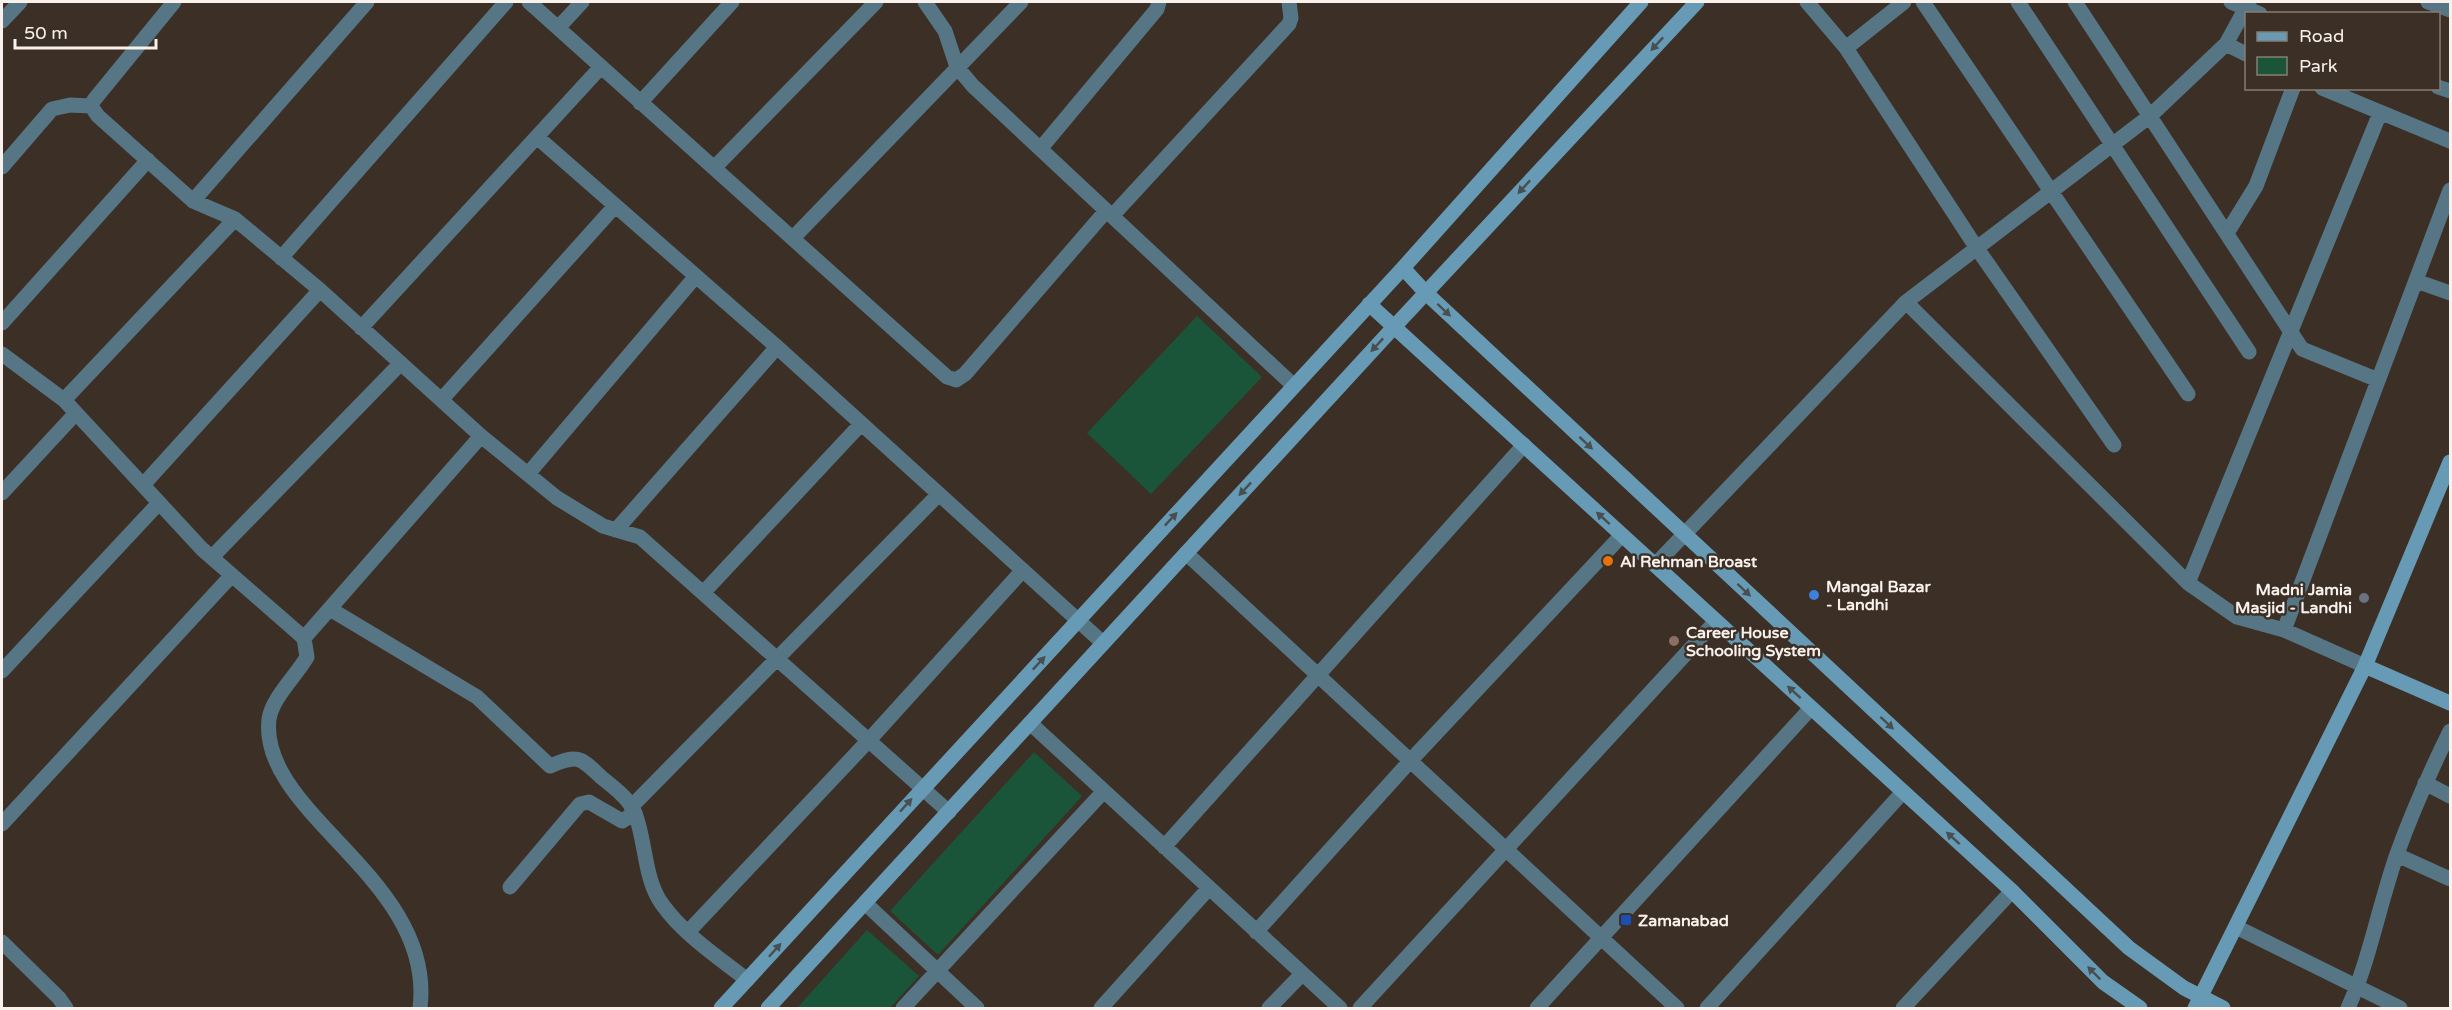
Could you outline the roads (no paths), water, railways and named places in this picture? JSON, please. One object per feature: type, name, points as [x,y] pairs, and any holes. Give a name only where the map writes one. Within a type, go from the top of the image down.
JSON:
[{"type":"street","points":[[2,21],[20,2]]},
{"type":"street","points":[[92,106],[174,2]]},
{"type":"street","points":[[193,201],[351,7],[367,2]]},
{"type":"street","points":[[280,258],[506,2]]},
{"type":"street","points":[[529,2],[947,377],[956,380],[965,374],[1109,213],[1289,24],[1291,18],[1288,2]]},
{"type":"street","points":[[558,28],[582,2]]},
{"type":"street","points":[[640,103],[732,2]]},
{"type":"street","points":[[714,168],[876,2]]},
{"type":"street","points":[[925,2],[945,31],[957,67],[973,86],[1294,386]]},
{"type":"street","points":[[793,238],[1021,2]]},
{"type":"street","points":[[1041,148],[1156,9],[1159,2]]},
{"type":"street","points":[[721,1008],[1403,268],[1641,2]]},
{"type":"street","points":[[768,1008],[1394,327],[1697,2]]},
{"type":"street","points":[[1807,2],[1846,48],[1976,247],[2115,445]]},
{"type":"street","points":[[1846,48],[1904,2]]},
{"type":"street","points":[[1923,2],[2188,394]]},
{"type":"street","points":[[2018,2],[2250,352]]},
{"type":"street","points":[[2075,2],[2302,349],[2378,380]]},
{"type":"street","points":[[2231,2],[2252,8]]},
{"type":"street","points":[[2428,2],[2451,10]]},
{"type":"street","points":[[1655,565],[1683,533],[1906,302],[1976,247],[2052,193],[2150,116],[2226,44],[2245,18]]},
{"type":"street","points":[[2226,44],[2245,53]]},
{"type":"street","points":[[362,328],[600,68]]},
{"type":"street","points":[[2227,234],[2256,186],[2292,90]]},
{"type":"street","points":[[2327,90],[2451,141]]},
{"type":"street","points":[[2,167],[52,109],[70,105],[92,106]]},
{"type":"street","points":[[92,106],[98,116],[193,201],[235,219],[320,290],[481,436],[557,498],[603,526],[640,537],[776,660],[870,739],[949,812]]},
{"type":"street","points":[[2188,584],[2380,112]]},
{"type":"street","points":[[537,137],[777,347],[1103,643]]},
{"type":"street","points":[[2,323],[148,160]]},
{"type":"street","points":[[2284,630],[2451,190]]},
{"type":"street","points":[[442,399],[615,206]]},
{"type":"street","points":[[64,400],[235,219]]},
{"type":"street","points":[[1403,268],[1426,293],[2130,948],[2184,988],[2197,1002],[2223,1008]]},
{"type":"street","points":[[528,474],[696,276]]},
{"type":"street","points":[[2416,280],[2451,293]]},
{"type":"street","points":[[143,485],[320,290]]},
{"type":"street","points":[[1906,302],[2188,584],[2237,618],[2284,630],[2451,703]]},
{"type":"street","points":[[1369,304],[2012,891],[2103,982],[2140,1008]]},
{"type":"street","points":[[616,530],[777,347]]},
{"type":"street","points":[[2,354],[64,400],[212,557],[304,638],[307,657],[274,704],[269,719],[272,744],[291,788],[369,873],[397,914],[412,945],[420,972],[420,1008]]},
{"type":"street","points":[[212,557],[401,363]]},
{"type":"street","points":[[2,493],[76,413]]},
{"type":"street","points":[[703,593],[861,424]]},
{"type":"street","points":[[304,638],[481,436]]},
{"type":"street","points":[[1164,847],[1524,445]]},
{"type":"street","points":[[2197,1002],[2365,666],[2451,462]]},
{"type":"street","points":[[510,887],[580,804],[589,802],[622,821],[939,494]]},
{"type":"street","points":[[2,671],[159,503]]},
{"type":"street","points":[[1256,932],[1411,760],[1622,535]]},
{"type":"street","points":[[1186,553],[1677,1008]]},
{"type":"street","points":[[688,932],[870,739],[1023,570]]},
{"type":"street","points":[[4,818],[232,575]]},
{"type":"street","points":[[330,609],[477,697],[550,766],[570,758],[579,758],[627,800],[633,810],[650,875],[660,902],[688,932],[747,980]]},
{"type":"street","points":[[1360,1008],[1716,621]]},
{"type":"street","points":[[1537,1008],[1811,708]]},
{"type":"street","points":[[1030,723],[1340,1008]]},
{"type":"street","points":[[2348,1008],[2357,987],[2397,855],[2424,783],[2451,731]]},
{"type":"street","points":[[2424,783],[2451,796]]},
{"type":"street","points":[[903,1008],[1104,792]]},
{"type":"street","points":[[1707,1008],[1902,792]]},
{"type":"street","points":[[2397,855],[2451,879]]},
{"type":"street","points":[[1101,1008],[1209,888]]},
{"type":"street","points":[[1903,1008],[2012,891]]},
{"type":"street","points":[[865,903],[977,1008]]},
{"type":"street","points":[[2236,927],[2400,1008]]},
{"type":"street","points":[[2,942],[59,998],[66,1008]]},
{"type":"street","points":[[1269,1008],[1302,974]]},
{"type":"place","name":"Al Rehman Broast","points":[[1608,561]]},
{"type":"place","name":"Mangal Bazar - Landhi","points":[[1814,595]]},
{"type":"place","name":"Madni Jamia Masjid - Landhi","points":[[2364,598]]},
{"type":"place","name":"Career House Schooling System","points":[[1674,641]]},
{"type":"place","name":"Zamanabad","points":[[1626,920]]}]
